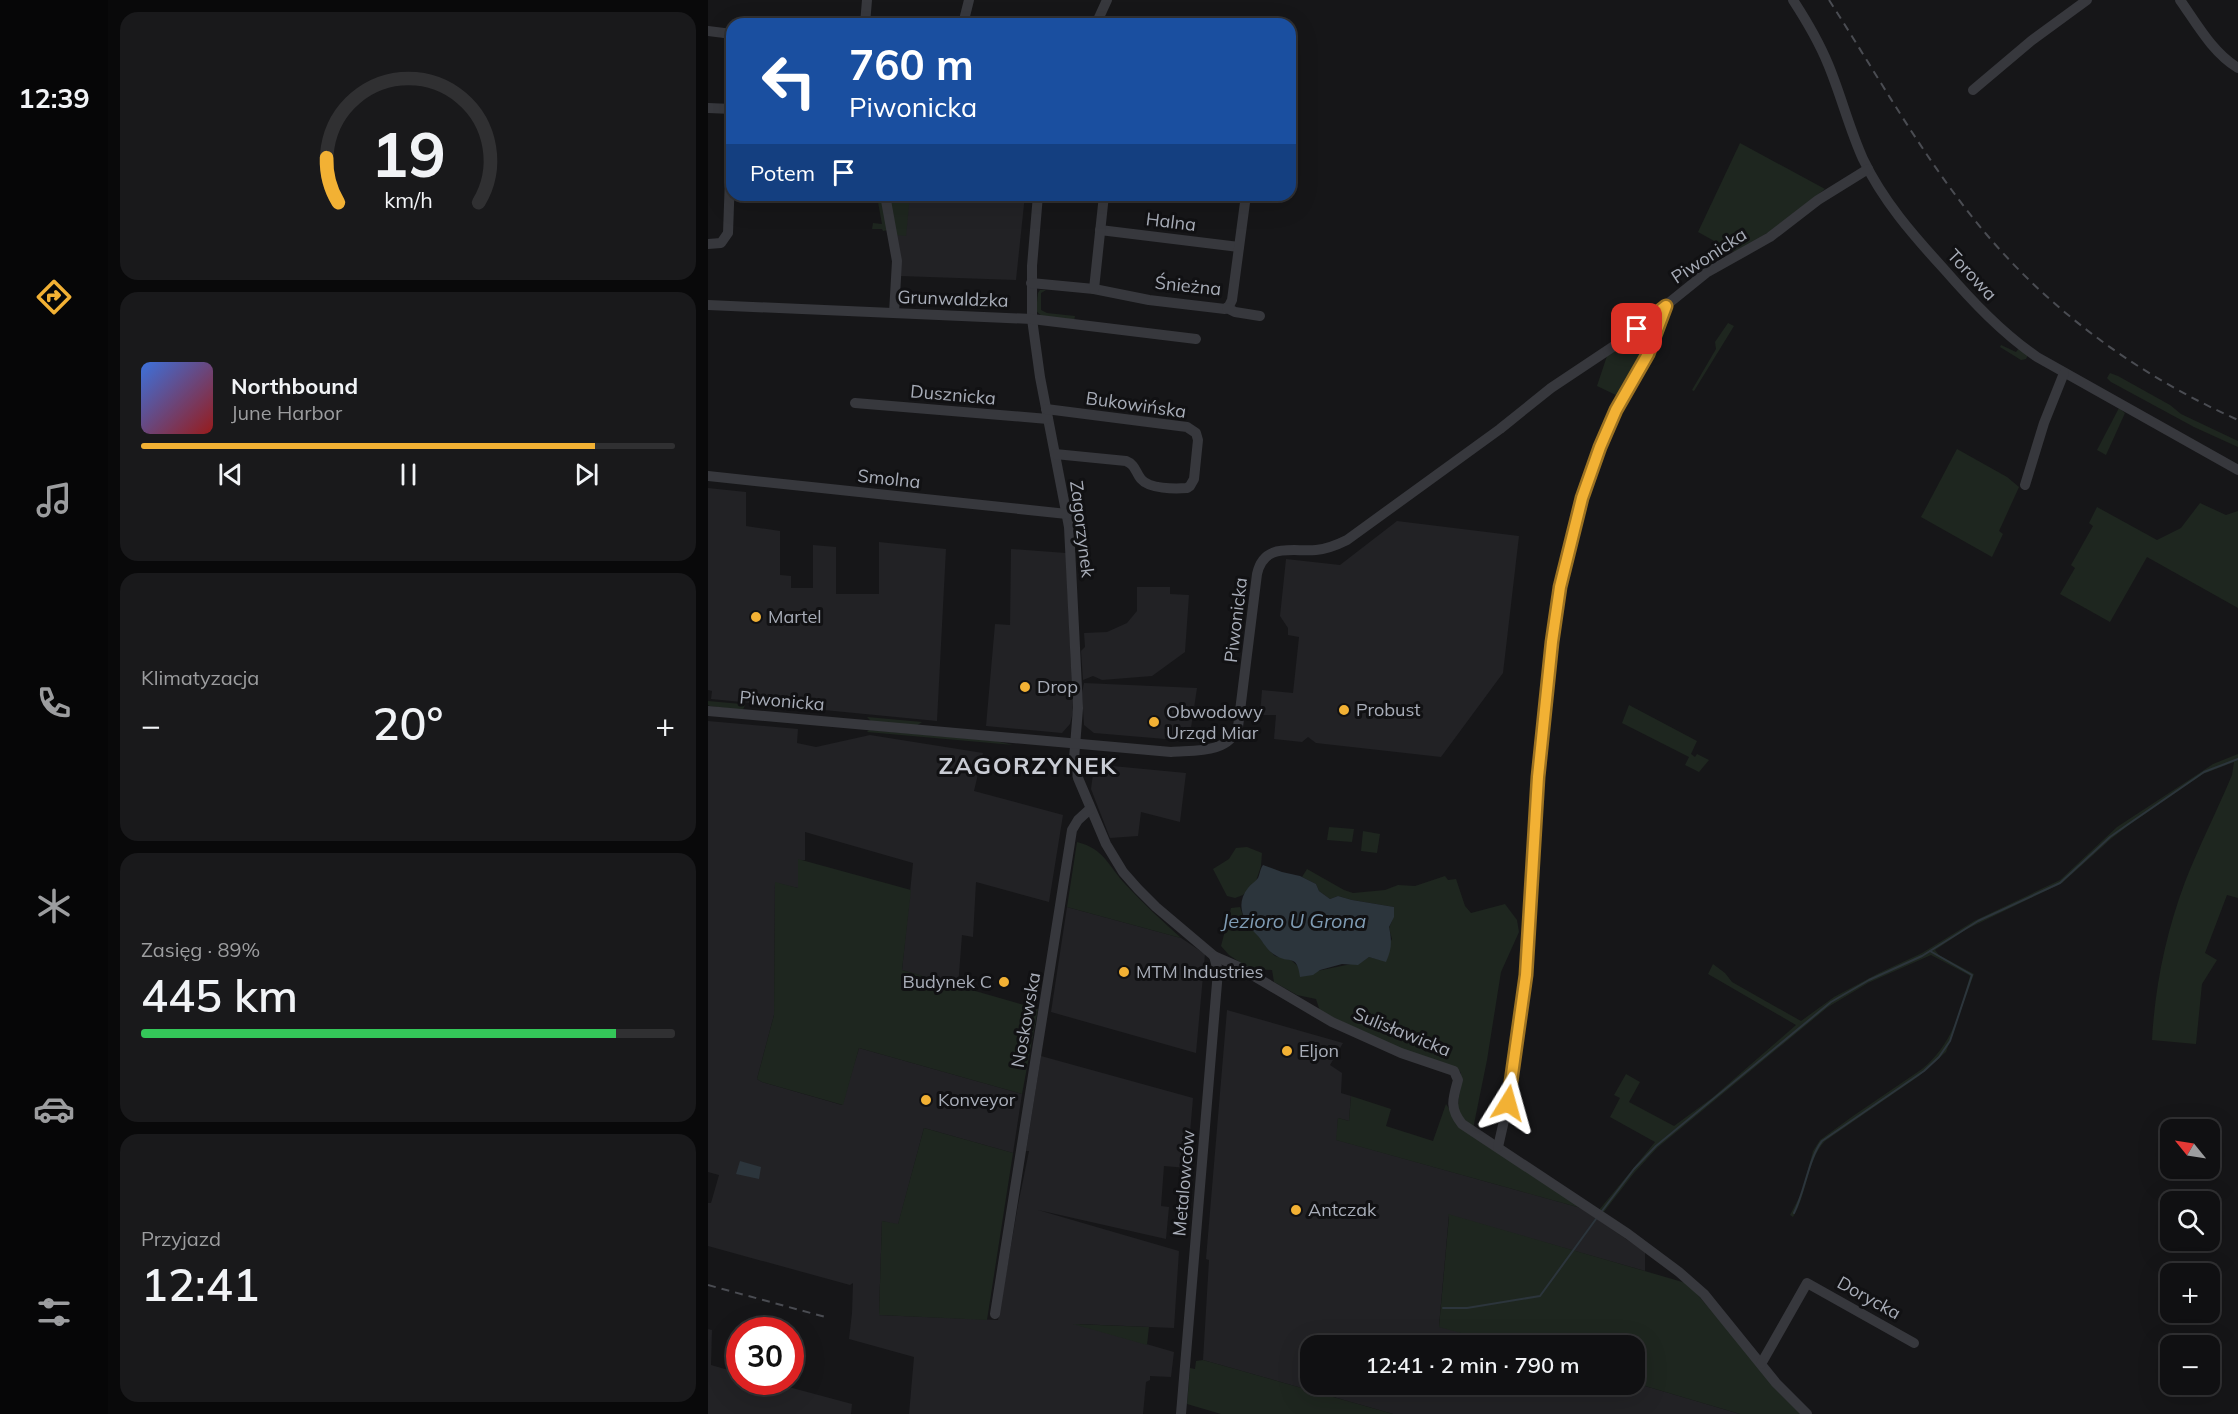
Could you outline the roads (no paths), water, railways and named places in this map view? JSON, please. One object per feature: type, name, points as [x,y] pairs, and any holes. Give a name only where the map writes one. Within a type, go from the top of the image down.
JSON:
[{"type":"street","points":[[866,18],[867,0]]},
{"type":"street","points":[[964,18],[969,0]]},
{"type":"street","points":[[1099,18],[1107,0]]},
{"type":"street","name":"Torowa","points":[[1792,0],[1812,31],[1828,64],[1868,169],[1892,210],[1969,297],[2020,345],[2064,373],[2238,470]]},
{"type":"street","points":[[1973,90],[2031,41],[2088,0]]},
{"type":"street","points":[[2180,0],[2213,47],[2238,68]]},
{"type":"street","points":[[708,31],[726,33]]},
{"type":"street","points":[[708,108],[726,110]]},
{"type":"street","name":"Piwonicka","points":[[708,711],[1171,752],[1208,749],[1226,744],[1238,728],[1257,574],[1264,558],[1276,551],[1318,550],[1347,540],[1500,429],[1551,388],[1623,340],[1706,273],[1770,237],[1818,200],[1868,169]]},
{"type":"street","points":[[708,244],[721,243],[727,237],[730,201]]},
{"type":"street","points":[[886,201],[897,261],[894,313]]},
{"type":"street","name":"Zagorzynek","points":[[1038,201],[1031,283],[1032,319],[1047,414],[1067,514],[1073,581],[1077,697],[1075,745]]},
{"type":"street","points":[[1094,289],[1103,201]]},
{"type":"street","name":"Śnieżna","points":[[1031,283],[1094,289],[1159,301],[1227,308],[1232,300],[1245,201]]},
{"type":"street","name":"Halna","points":[[1100,230],[1239,247]]},
{"type":"street","name":"Grunwaldzka","points":[[708,305],[1032,319],[1196,339]]},
{"type":"street","points":[[1498,1147],[1510,1094],[1526,975],[1537,787],[1560,587],[1582,498],[1600,447],[1616,410],[1648,354],[1666,306]]},
{"type":"street","points":[[1227,308],[1235,312],[1260,316]]},
{"type":"street","points":[[2025,486],[2044,423],[2064,373]]},
{"type":"street","name":"Dusznicka","points":[[855,404],[1047,414]]},
{"type":"street","name":"Bukowińska","points":[[1047,414],[1187,427],[1196,433],[1198,440],[1194,479],[1187,488],[1146,483],[1140,478],[1133,464],[1126,461],[1055,454]]},
{"type":"street","name":"Smolna","points":[[708,476],[1067,514]]},
{"type":"street","name":"Sulisławicka","points":[[1075,745],[1076,771],[1106,844],[1123,872],[1156,907],[1214,956],[1237,966],[1332,1022],[1401,1053],[1454,1071],[1458,1080],[1452,1102],[1454,1112],[1468,1129],[1628,1234],[1679,1272],[1704,1294],[1761,1364],[1807,1414]]},
{"type":"street","name":"Noskowska","points":[[995,1314],[1072,830],[1078,820],[1090,809]]},
{"type":"street","name":"Metalowców","points":[[1180,1414],[1218,972],[1214,956]]},
{"type":"street","name":"Dorycka","points":[[1761,1364],[1807,1283],[1914,1343]]},
{"type":"water","name":"Jezioro U Grona","points":[[1263,865],[1300,876],[1316,884],[1319,891],[1330,899],[1338,896],[1394,907],[1394,917],[1389,927],[1390,949],[1386,962],[1369,957],[1358,965],[1342,964],[1320,970],[1313,975],[1300,977],[1297,964],[1269,951],[1247,924],[1242,912],[1244,894],[1258,878]]},
{"type":"water","points":[[740,1161],[761,1167],[759,1179],[736,1174]]},
{"type":"waterway","points":[[1602,1211],[1634,1169],[1656,1146],[1831,1002],[1869,980],[1922,956],[1978,921],[2060,883],[2110,837],[2127,825],[2204,772],[2238,759]]},
{"type":"waterway","points":[[1794,1213],[1814,1156],[1822,1141],[1924,1071],[1939,1057],[1950,1041],[1972,975],[1930,951]]},
{"type":"waterway","points":[[1443,1308],[1467,1308],[1540,1296],[1596,1219]]},
{"type":"railway","points":[[1829,0],[1944,179],[1987,235],[2013,264],[2071,317],[2134,364],[2202,403],[2238,420]]},
{"type":"railway","points":[[708,1285],[829,1318]]},
{"type":"place","name":"Martel","points":[[756,617]]},
{"type":"place","name":"Drop","points":[[1025,687]]},
{"type":"place","name":"Probust","points":[[1344,710]]},
{"type":"place","name":"Obwodowy Urząd Miar","points":[[1154,722]]},
{"type":"place","name":"MTM Industries","points":[[1124,972]]},
{"type":"place","name":"Budynek C","points":[[1004,982]]},
{"type":"place","name":"Eljon","points":[[1287,1051]]},
{"type":"place","name":"Konveyor","points":[[926,1100]]},
{"type":"place","name":"Antczak","points":[[1296,1210]]},
{"type":"district","name":"ZAGORZYNEK","points":[[1028,766]]}]
